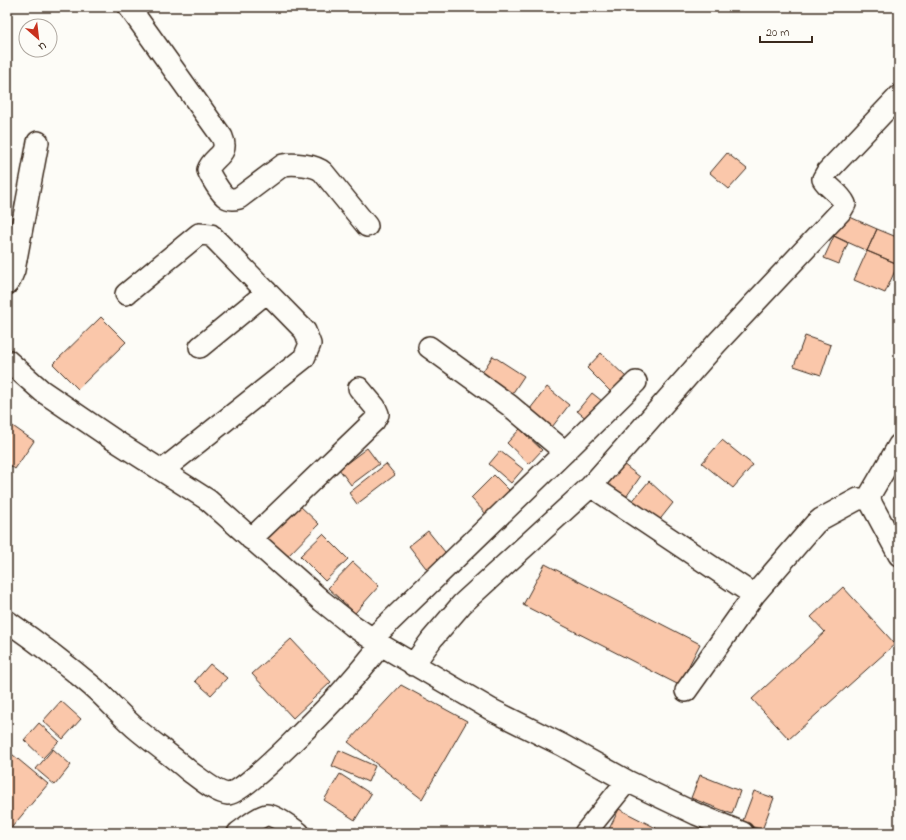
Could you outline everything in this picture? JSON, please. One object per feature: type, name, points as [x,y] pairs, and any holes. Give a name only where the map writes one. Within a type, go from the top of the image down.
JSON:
[{"type":"street","points":[[129,7],[222,137],[225,143],[224,151],[210,165],[208,170],[210,176],[226,198],[233,200],[239,198],[283,165],[289,164],[314,167],[319,168],[323,172],[367,226]]},
{"type":"street","points":[[413,664],[462,604],[591,486],[716,344],[841,211],[845,204],[842,198],[826,184],[823,179],[827,172],[899,96]]},
{"type":"street","points":[[7,284],[14,270],[38,142]]},
{"type":"street","points":[[126,294],[199,234],[211,235],[305,331],[310,344],[304,358],[163,470]]},
{"type":"street","points":[[200,347],[266,292]]},
{"type":"street","points":[[429,347],[509,405],[565,452]]},
{"type":"street","points":[[7,360],[42,391],[114,440],[208,500],[322,601],[376,642],[492,710],[562,745],[627,781],[696,814],[743,833]]},
{"type":"street","points":[[7,621],[45,648],[94,688],[139,731],[207,784],[221,792],[228,794],[235,792],[261,771],[308,726],[350,683],[376,642],[636,382]]},
{"type":"street","points":[[251,539],[374,421],[378,414],[375,407],[359,388]]},
{"type":"street","points":[[896,542],[875,512],[870,499],[871,493],[899,445]]},
{"type":"street","points":[[591,486],[754,595]]},
{"type":"street","points":[[686,691],[754,595],[816,524],[821,519],[858,499],[870,499]]},
{"type":"street","points":[[584,833],[627,781]]},
{"type":"street","points":[[238,833],[259,818],[266,815],[273,816],[299,833]]},
{"type":"building","points":[[727,153],[747,169],[729,189],[710,173]]},
{"type":"building","points":[[843,214],[877,229],[867,251],[834,236]]},
{"type":"building","points":[[877,229],[899,238],[898,264],[867,251]]},
{"type":"building","points":[[834,236],[848,243],[839,264],[824,258]]},
{"type":"building","points":[[867,251],[898,264],[885,293],[854,280]]},
{"type":"building","points":[[101,317],[126,342],[78,389],[53,364]]},
{"type":"building","points":[[805,336],[831,345],[821,375],[794,366]]},
{"type":"building","points":[[601,353],[628,379],[613,394],[587,368]]},
{"type":"building","points":[[493,356],[524,376],[512,394],[481,374]]},
{"type":"building","points":[[547,387],[569,405],[549,431],[526,414]]},
{"type":"building","points":[[592,393],[607,405],[592,423],[577,411]]},
{"type":"building","points":[[7,422],[34,441],[15,469],[7,463]]},
{"type":"building","points":[[520,429],[542,450],[529,464],[507,443]]},
{"type":"building","points":[[722,440],[753,465],[733,488],[702,463]]},
{"type":"building","points":[[367,448],[379,464],[351,485],[339,469]]},
{"type":"building","points":[[500,451],[523,469],[511,483],[489,464]]},
{"type":"building","points":[[386,464],[395,475],[357,504],[349,493]]},
{"type":"building","points":[[623,464],[640,477],[624,500],[605,485]]},
{"type":"building","points":[[494,475],[513,494],[489,517],[471,498]]},
{"type":"building","points":[[649,481],[673,503],[654,527],[630,504]]},
{"type":"building","points":[[297,503],[319,524],[286,558],[265,537]]},
{"type":"building","points":[[428,531],[449,557],[429,572],[409,546]]},
{"type":"building","points":[[323,534],[348,559],[325,581],[300,556]]},
{"type":"building","points":[[353,562],[379,586],[355,613],[328,588]]},
{"type":"building","points":[[545,564],[700,644],[679,685],[523,605]]},
{"type":"building","points":[[843,587],[895,644],[789,739],[752,699],[825,632],[811,617]]},
{"type":"building","points":[[291,639],[331,682],[293,718],[252,674]]},
{"type":"building","points":[[210,664],[227,678],[211,695],[195,681]]},
{"type":"building","points":[[401,685],[467,721],[422,799],[348,742]]},
{"type":"building","points":[[61,701],[81,719],[63,739],[43,721]]},
{"type":"building","points":[[39,723],[59,741],[43,758],[24,740]]},
{"type":"building","points":[[53,749],[71,765],[55,785],[36,769]]},
{"type":"building","points":[[7,750],[48,784],[7,833]]},
{"type":"building","points":[[339,750],[375,766],[368,782],[332,766]]},
{"type":"building","points":[[340,774],[371,794],[355,820],[324,800]]},
{"type":"building","points":[[700,775],[740,791],[732,814],[691,798]]},
{"type":"building","points":[[754,791],[774,798],[762,830],[742,823]]},
{"type":"building","points":[[619,809],[656,828],[654,833],[612,833],[608,831]]}]
